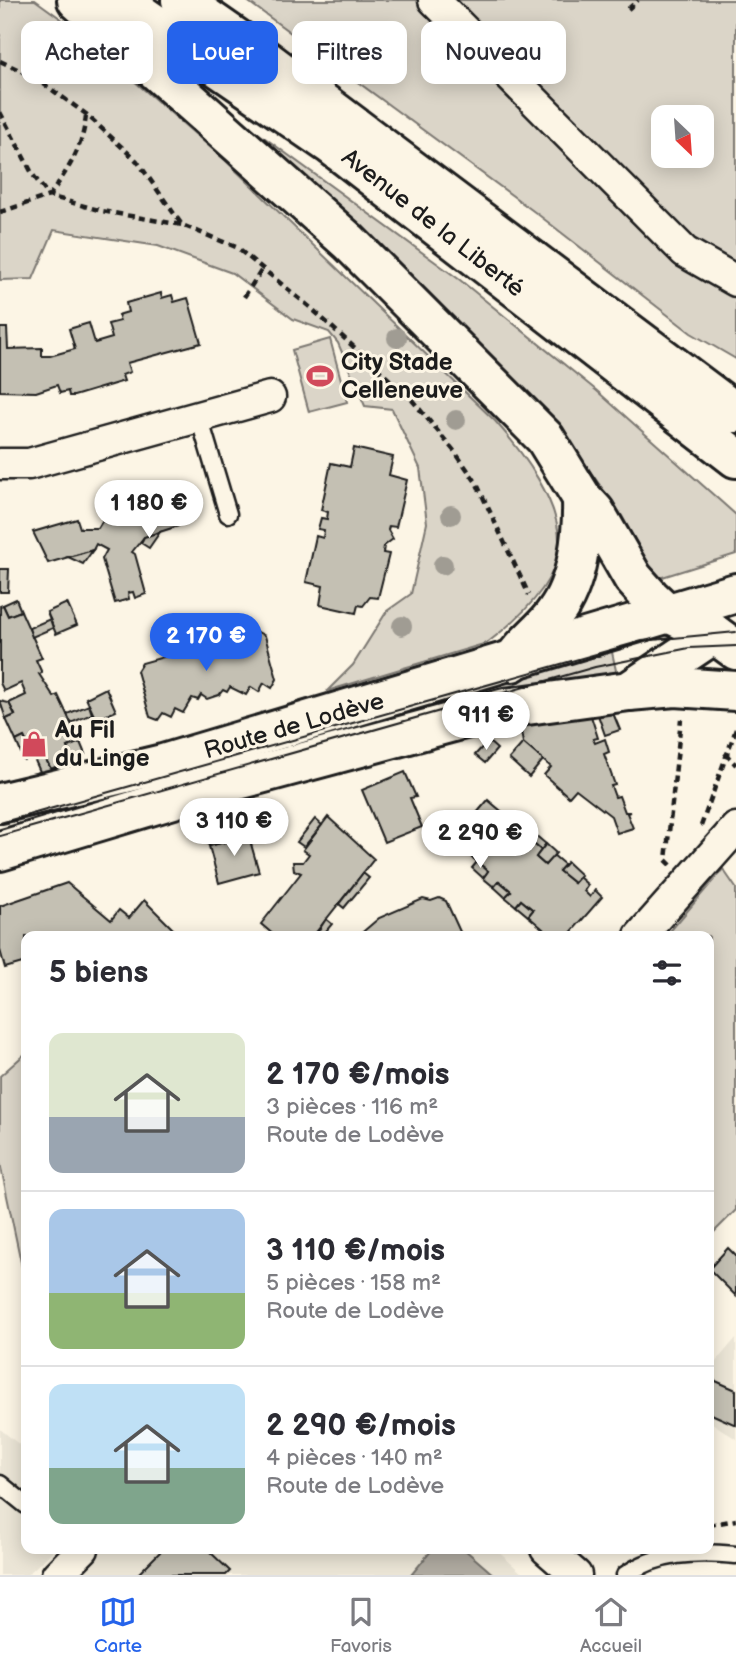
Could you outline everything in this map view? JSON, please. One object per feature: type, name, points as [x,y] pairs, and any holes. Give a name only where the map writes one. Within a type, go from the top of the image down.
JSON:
[{"type":"main road","points":[[77,0],[270,168],[471,362],[545,438],[582,498],[595,512],[633,578],[666,612],[729,637]]},
{"type":"main road","name":"Avenue de la Liberté","points":[[120,0],[330,144],[736,458]]},
{"type":"main road","name":"Avenue de la Liberté","points":[[181,0],[246,45],[736,413]]},
{"type":"main road","points":[[625,328],[663,338],[736,380]]},
{"type":"main road","points":[[512,662],[556,612],[569,590],[581,529],[582,498]]},
{"type":"main road","name":"Route de Lodève","points":[[3,794],[163,764],[736,593]]},
{"type":"main road","name":"Route de Lodève","points":[[0,851],[223,784],[505,708],[629,691],[660,668],[729,637]]},
{"type":"main road","points":[[629,691],[675,687],[736,691]]},
{"type":"main road","name":"Route de Lodève","points":[[3,794],[34,825],[54,835]]},
{"type":"street","points":[[434,0],[685,252],[736,281]]},
{"type":"street","points":[[0,464],[29,464],[270,397]]},
{"type":"street","points":[[645,931],[736,828]]},
{"type":"street","points":[[57,1575],[78,1554]]},
{"type":"street","points":[[552,1554],[576,1575]]},
{"type":"lane","points":[[199,417],[228,514]]},
{"type":"lane","points":[[0,1484],[21,1501]]},
{"type":"lane","points":[[625,1575],[654,1558],[679,1554]]},
{"type":"lane","points":[[710,1554],[736,1555]]},
{"type":"path","points":[[628,9],[638,0]]},
{"type":"path","points":[[0,61],[34,77],[86,114],[137,161],[183,225]]},
{"type":"path","points":[[0,112],[33,176],[50,196],[102,211],[183,225],[236,247],[412,400],[456,452],[476,482],[505,539],[526,593],[556,612]]},
{"type":"path","points":[[0,212],[50,196],[70,168],[84,138],[86,114]]},
{"type":"path","points":[[244,297],[263,268]]},
{"type":"path","points":[[682,716],[666,860],[697,873],[701,822],[725,752],[736,729]]},
{"type":"path","points":[[725,752],[736,765]]},
{"type":"path","points":[[714,1524],[736,1520]]},
{"type":"shaded area","points":[[0,0],[35,0],[64,21],[21,21],[21,84],[138,84],[226,161],[495,421],[517,447],[538,479],[554,513],[559,547],[551,575],[543,589],[522,613],[487,643],[327,691],[353,665],[387,611],[411,594],[427,523],[420,468],[392,409],[365,406],[338,343],[329,332],[293,319],[232,273],[158,246],[54,230],[33,279],[0,280]]},
{"type":"shaded area","points":[[246,0],[736,0],[736,359],[691,333],[540,216],[360,84],[407,84],[407,21],[292,21],[292,34]]},
{"type":"shaded area","points":[[243,122],[460,280],[597,391],[736,515],[736,554],[656,579],[622,516],[556,424]]},
{"type":"shaded area","name":"City Stade Celleneuve","points":[[330,339],[347,402],[309,412],[292,350]]},
{"type":"shaded area","points":[[608,634],[617,675],[57,826],[36,817],[26,808]]},
{"type":"shaded area","points":[[723,869],[736,888],[736,1210],[714,1232],[714,931],[670,931]]},
{"type":"shaded area","points":[[21,1057],[21,1262],[0,1163],[0,1076]]},
{"type":"shaded area","points":[[736,1338],[736,1439],[714,1424],[714,1364]]},
{"type":"shaded area","points":[[0,1429],[21,1446],[21,1554],[50,1554],[27,1575],[0,1575]]},
{"type":"shaded area","points":[[96,1554],[501,1554],[524,1575],[75,1575]]},
{"type":"shaded area","points":[[428,1554],[470,1554],[494,1575],[411,1575]]},
{"type":"building","points":[[161,293],[162,298],[172,295],[174,302],[188,298],[201,343],[127,363],[130,372],[122,375],[124,381],[74,396],[69,396],[68,391],[60,393],[57,385],[36,392],[0,391],[0,328],[7,328],[8,349],[42,348],[42,356],[50,356],[75,349],[69,329],[89,323],[95,343],[112,338],[108,324],[120,321],[118,315],[128,312],[126,303]]},
{"type":"building","points":[[354,448],[393,457],[389,475],[407,480],[396,527],[389,526],[388,530],[393,539],[384,546],[383,553],[389,554],[378,598],[370,597],[363,606],[358,605],[356,613],[320,605],[323,586],[306,582],[316,536],[323,538],[324,530],[318,529],[321,518],[327,519],[328,512],[321,510],[331,463],[350,467]]},
{"type":"building","points":[[168,492],[172,506],[165,509],[167,515],[174,513],[178,526],[144,537],[132,552],[135,554],[146,594],[135,598],[133,592],[128,593],[129,599],[115,603],[102,559],[107,550],[96,544],[93,550],[48,563],[33,532],[77,519],[80,528],[98,528],[112,505],[124,512],[120,519],[124,522],[137,501]]},
{"type":"building","points":[[160,532],[149,548],[141,543],[144,537]]},
{"type":"building","points":[[93,550],[83,564],[68,557],[76,555]]},
{"type":"building","points":[[0,569],[9,569],[8,592],[0,592]]},
{"type":"building","points":[[16,599],[21,611],[8,616],[3,605]]},
{"type":"building","points":[[67,603],[77,625],[56,634],[47,612]]},
{"type":"building","points":[[3,605],[8,616],[21,611],[42,658],[36,660],[42,673],[39,674],[54,697],[58,695],[80,742],[68,747],[73,759],[51,769],[45,758],[41,759],[38,754],[33,756],[24,737],[16,741],[6,719],[15,715],[9,703],[26,695],[21,683],[4,691],[0,683],[0,606]]},
{"type":"building","points":[[50,619],[53,628],[32,637],[29,628]]},
{"type":"building","points":[[256,631],[265,636],[277,679],[272,688],[264,683],[259,692],[251,687],[246,695],[230,687],[227,692],[223,690],[219,695],[207,699],[201,695],[198,700],[192,698],[183,713],[175,709],[171,717],[163,713],[158,720],[150,717],[137,671],[142,663]]},
{"type":"building","points":[[106,688],[116,711],[96,720],[86,698]]},
{"type":"building","points":[[0,701],[9,703],[15,715],[6,719]]},
{"type":"building","points":[[89,705],[92,714],[71,723],[67,714]]},
{"type":"building","points":[[613,713],[620,730],[605,735],[598,715]]},
{"type":"building","points":[[591,716],[598,738],[593,739],[595,743],[605,739],[609,752],[604,754],[615,785],[611,786],[615,797],[619,796],[625,812],[630,812],[627,813],[633,828],[617,833],[611,816],[576,789],[569,797],[544,775],[551,767],[523,743],[520,726]]},
{"type":"building","points":[[24,737],[33,756],[24,760],[16,741]]},
{"type":"building","points":[[488,741],[497,749],[485,763],[475,755]]},
{"type":"building","points":[[80,742],[85,754],[73,759],[68,747]]},
{"type":"building","points":[[523,743],[543,760],[529,777],[509,759]]},
{"type":"building","points":[[38,754],[41,759],[45,758],[51,769],[41,774],[33,756]]},
{"type":"building","points":[[405,772],[416,797],[410,798],[422,827],[384,842],[362,790]]},
{"type":"building","points":[[488,800],[531,836],[528,839],[541,850],[536,857],[545,865],[553,855],[565,865],[559,871],[574,883],[579,877],[588,885],[584,891],[590,897],[595,890],[602,897],[572,931],[545,931],[528,916],[533,910],[521,900],[516,906],[505,897],[511,891],[499,881],[494,887],[483,878],[488,871],[462,849],[467,843],[458,835]]},
{"type":"building","points":[[244,806],[248,819],[236,822],[232,809]]},
{"type":"building","points":[[328,817],[374,859],[317,931],[269,931],[261,924],[301,873],[294,870],[293,862],[303,862],[309,854],[303,850]]},
{"type":"building","points":[[315,819],[322,825],[304,847],[297,842]]},
{"type":"building","points":[[247,830],[259,872],[219,883],[209,846],[232,840],[231,834]]},
{"type":"building","points":[[533,833],[546,844],[541,850],[528,839]]},
{"type":"building","points":[[231,834],[232,840],[209,846],[207,841]]},
{"type":"building","points":[[546,844],[556,853],[545,865],[536,857]]},
{"type":"building","points":[[477,862],[488,871],[483,878],[472,868]]},
{"type":"building","points":[[567,862],[581,875],[574,883],[559,871]]},
{"type":"building","points":[[363,873],[369,878],[344,908],[339,904]]},
{"type":"building","points":[[499,881],[511,891],[505,897],[494,887]]},
{"type":"building","points":[[67,883],[111,920],[119,910],[129,918],[144,900],[175,931],[21,931],[21,963],[5,968],[0,950],[0,906]]},
{"type":"building","points":[[439,898],[446,901],[460,931],[364,931],[379,918],[423,899],[431,901]]},
{"type":"building","points":[[521,900],[533,910],[528,916],[516,906]]},
{"type":"building","points":[[326,919],[332,924],[326,931],[318,931]]},
{"type":"building","points":[[728,1248],[736,1256],[736,1296],[714,1274],[714,1263]]},
{"type":"building","points":[[714,1380],[736,1390],[736,1425],[714,1415]]},
{"type":"building","points":[[158,1554],[212,1554],[230,1571],[226,1575],[137,1575]]},
{"type":"tram line","points":[[0,823],[642,641],[736,632]]},
{"type":"tram line","points":[[0,836],[595,667],[689,648],[736,646]]},
{"type":"place","name":"City Stade Celleneuve","points":[[320,376]]},
{"type":"place","name":"Au Fil du Linge","points":[[34,744]]}]
